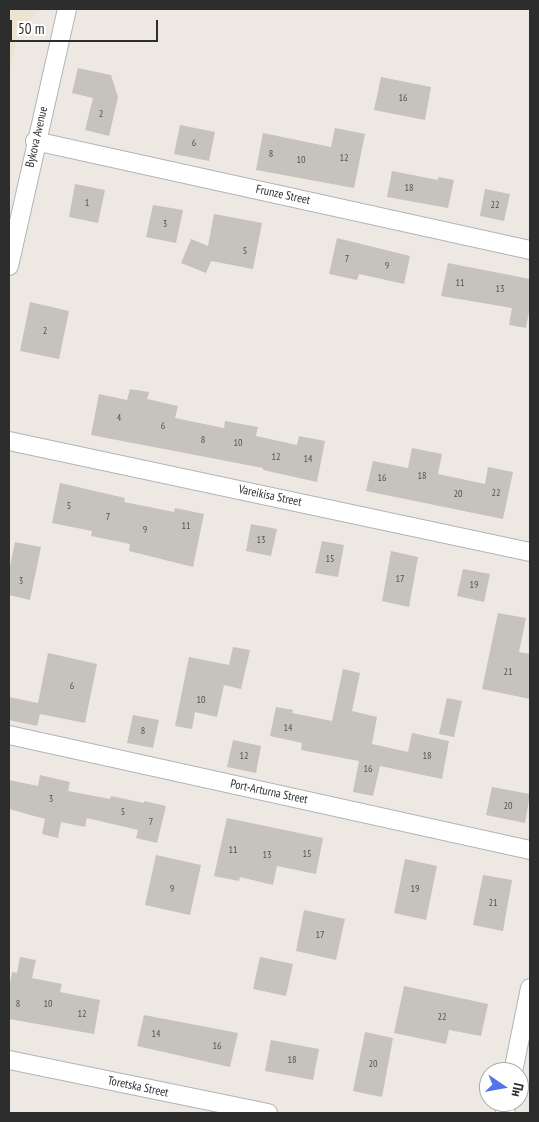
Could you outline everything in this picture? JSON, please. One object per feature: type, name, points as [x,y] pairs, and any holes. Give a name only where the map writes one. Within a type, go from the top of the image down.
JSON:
[{"type":"street","name":"Bykova Avenue","points":[[9,266],[35,141],[67,9]]},
{"type":"street","name":"Frunze Street","points":[[35,141],[530,250]]},
{"type":"street","name":"Vareikisa Street","points":[[9,440],[530,552]]},
{"type":"street","name":"Port-Arturna Street","points":[[9,735],[530,850]]},
{"type":"street","points":[[515,1062],[530,988]]},
{"type":"street","name":"Toretska Street","points":[[9,1060],[268,1113]]},
{"type":"shaded area","points":[[9,9],[41,9],[17,36],[9,77]]},
{"type":"building","points":[[78,68],[111,75],[118,97],[109,136],[85,130],[93,98],[72,93]]},
{"type":"building","points":[[381,77],[431,87],[425,120],[374,110]]},
{"type":"building","points":[[180,125],[215,132],[209,161],[174,154]]},
{"type":"building","points":[[335,128],[365,134],[354,188],[256,170],[263,133],[331,147]]},
{"type":"building","points":[[392,171],[438,180],[438,177],[454,180],[448,208],[387,197]]},
{"type":"building","points":[[75,184],[105,190],[98,223],[69,217]]},
{"type":"building","points":[[485,189],[510,194],[504,221],[480,216]]},
{"type":"building","points":[[153,205],[183,210],[176,243],[146,237]]},
{"type":"building","points":[[214,214],[262,223],[253,269],[211,261],[206,273],[181,263],[191,239],[208,246]]},
{"type":"building","points":[[337,238],[410,256],[404,284],[359,274],[357,280],[329,274]]},
{"type":"building","points":[[448,263],[530,279],[530,306],[526,328],[509,325],[512,308],[441,296]]},
{"type":"building","points":[[30,302],[69,311],[59,359],[20,351]]},
{"type":"building","points":[[130,389],[149,392],[147,399],[178,406],[175,418],[224,428],[225,421],[258,427],[256,436],[297,445],[299,436],[325,441],[317,482],[263,470],[263,468],[91,435],[99,394],[127,400]]},
{"type":"building","points":[[412,448],[442,454],[438,474],[485,484],[488,467],[513,472],[503,519],[366,491],[373,461],[408,468]]},
{"type":"building","points":[[60,483],[125,498],[124,502],[174,512],[175,508],[204,514],[193,567],[129,551],[130,544],[91,536],[92,531],[52,523]]},
{"type":"building","points":[[251,524],[277,529],[271,556],[246,551]]},
{"type":"building","points":[[322,541],[344,545],[338,577],[315,573]]},
{"type":"building","points":[[15,542],[41,547],[30,600],[9,595],[9,571]]},
{"type":"building","points":[[391,551],[418,557],[409,607],[382,601]]},
{"type":"building","points":[[463,569],[490,574],[484,602],[457,596]]},
{"type":"building","points":[[498,613],[526,618],[519,652],[530,654],[530,699],[482,689]]},
{"type":"building","points":[[233,647],[250,650],[241,689],[224,685],[217,717],[195,712],[192,729],[175,726],[189,657],[229,665]]},
{"type":"building","points":[[48,653],[97,664],[85,723],[40,714],[37,726],[9,720],[9,697],[38,703]]},
{"type":"building","points":[[343,669],[360,673],[352,711],[377,717],[372,744],[408,752],[412,733],[449,741],[442,779],[380,766],[373,796],[353,792],[359,761],[301,750],[302,743],[270,736],[276,707],[293,710],[292,713],[332,721]]},
{"type":"building","points":[[447,698],[462,701],[454,737],[439,734]]},
{"type":"building","points":[[133,715],[159,720],[153,748],[127,743]]},
{"type":"building","points":[[233,740],[261,746],[256,773],[227,767]]},
{"type":"building","points":[[40,775],[70,782],[68,791],[110,799],[111,796],[144,803],[144,801],[166,806],[157,843],[136,838],[138,830],[87,818],[85,827],[61,822],[58,838],[42,834],[45,819],[9,809],[9,780],[38,786]]},
{"type":"building","points":[[492,787],[530,794],[525,823],[486,815]]},
{"type":"building","points":[[227,818],[323,838],[316,874],[277,866],[273,885],[240,877],[239,881],[214,876]]},
{"type":"building","points":[[156,855],[201,865],[190,915],[145,905]]},
{"type":"building","points":[[405,859],[437,866],[426,920],[394,913]]},
{"type":"building","points":[[483,875],[512,880],[503,931],[473,925]]},
{"type":"building","points":[[304,910],[345,919],[336,960],[296,951]]},
{"type":"building","points":[[20,957],[36,960],[32,978],[62,984],[60,992],[100,1000],[94,1034],[9,1019],[9,989],[12,972],[17,973]]},
{"type":"building","points":[[260,957],[293,964],[286,996],[253,989]]},
{"type":"building","points":[[404,986],[488,1004],[481,1036],[449,1030],[446,1044],[394,1033]]},
{"type":"building","points":[[144,1015],[238,1033],[230,1067],[137,1046]]},
{"type":"building","points":[[365,1032],[393,1038],[382,1097],[353,1091]]},
{"type":"building","points":[[271,1040],[319,1049],[313,1080],[265,1071]]}]
